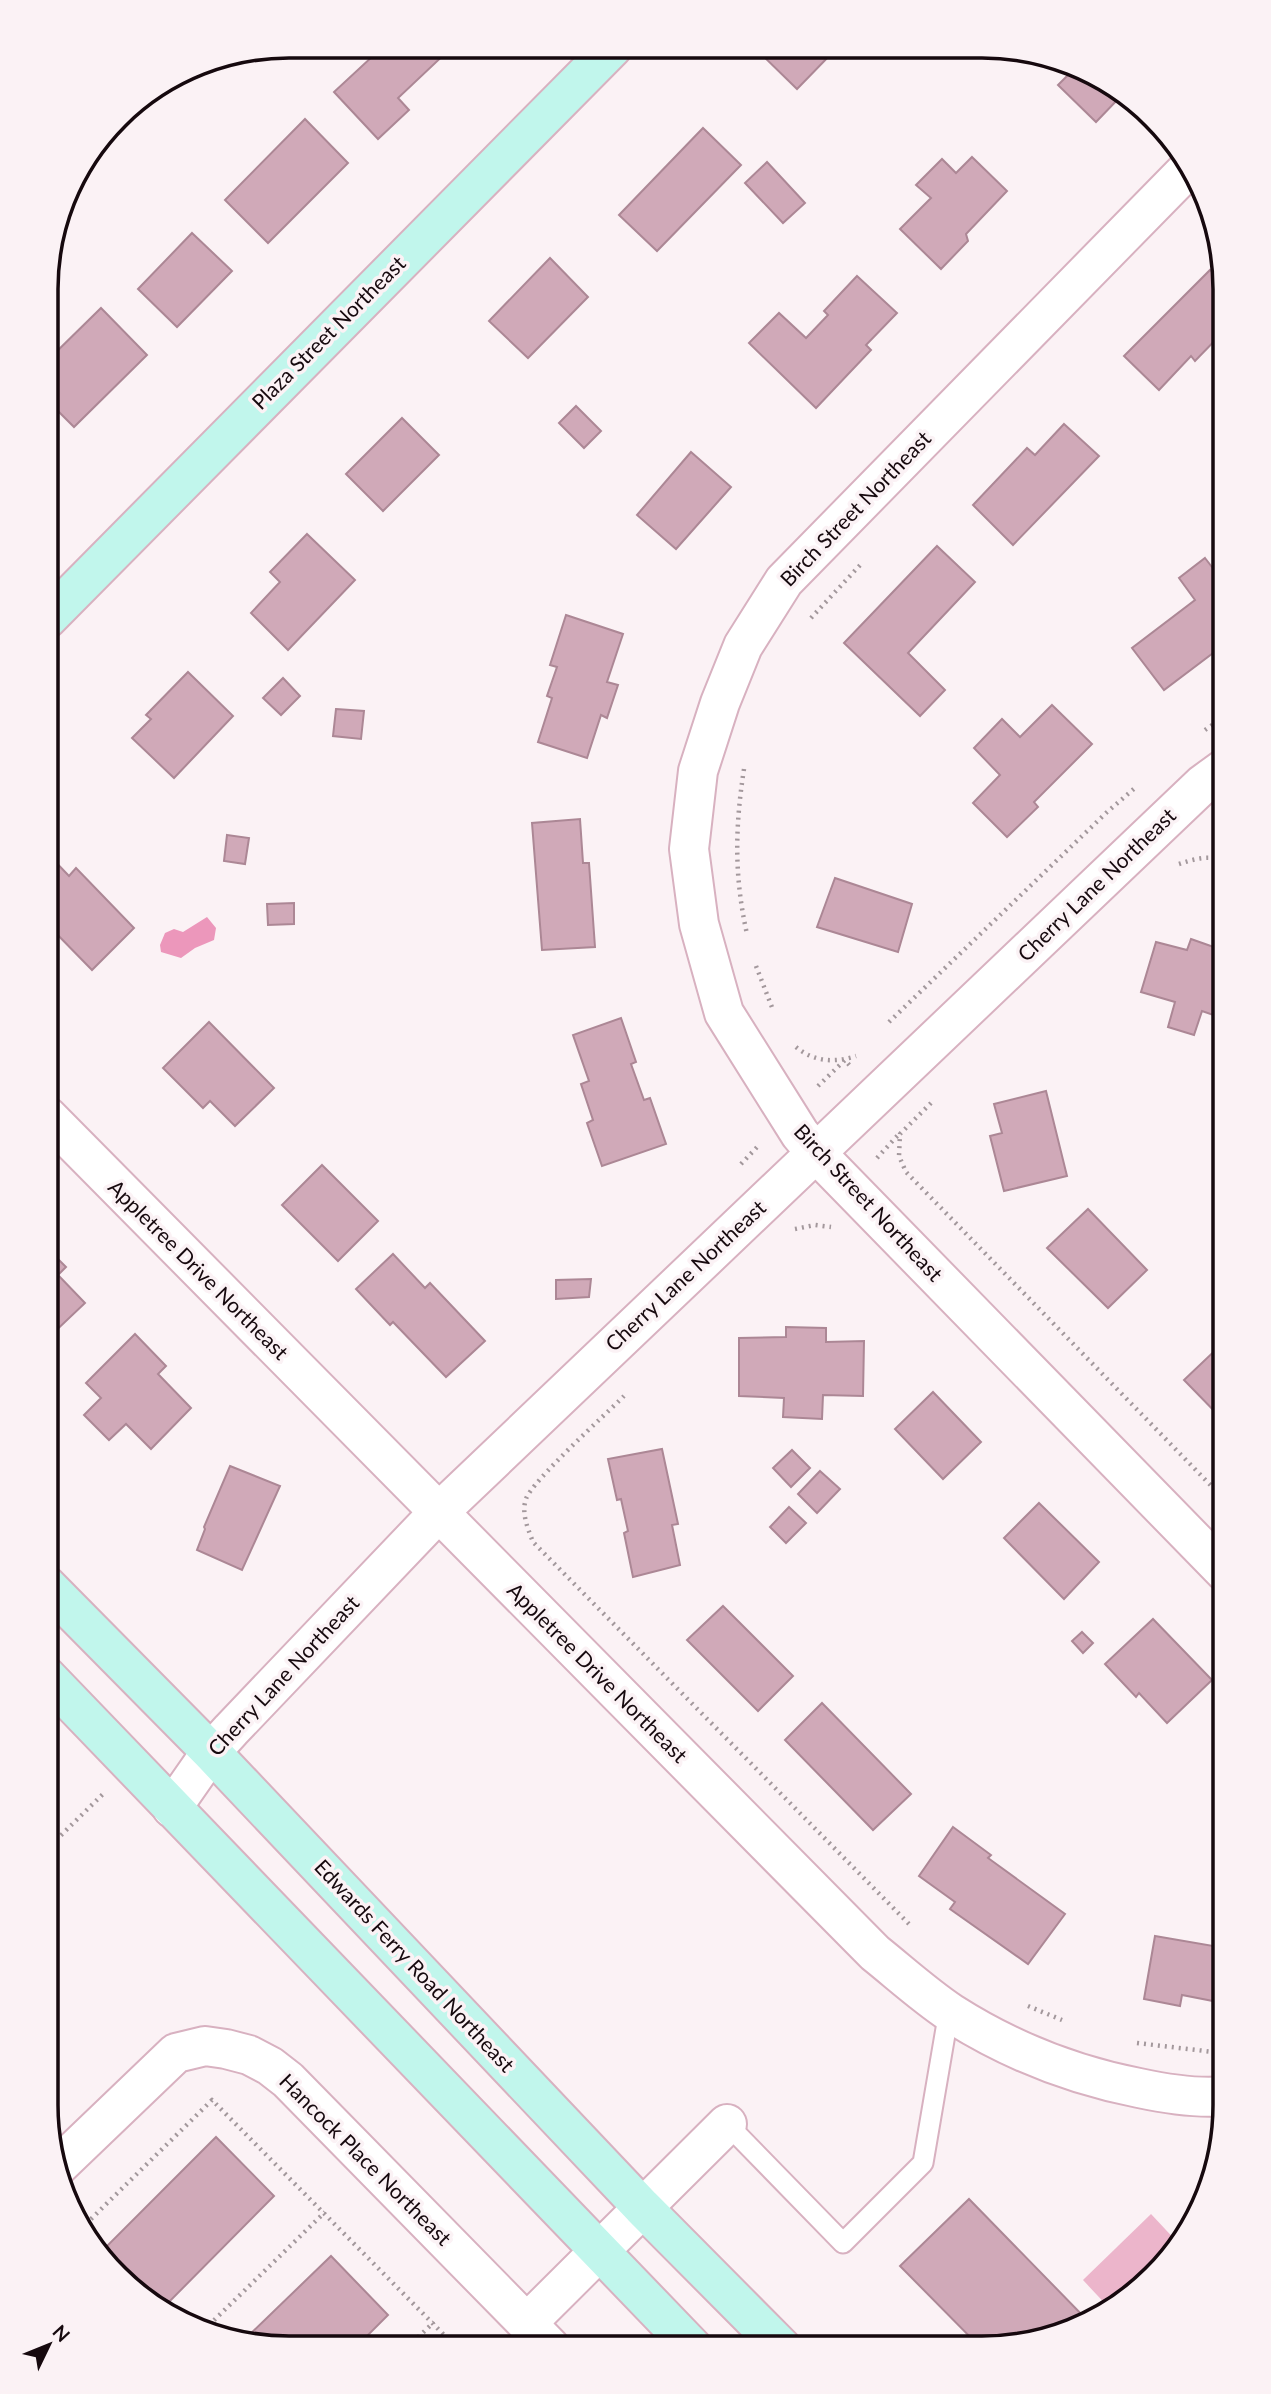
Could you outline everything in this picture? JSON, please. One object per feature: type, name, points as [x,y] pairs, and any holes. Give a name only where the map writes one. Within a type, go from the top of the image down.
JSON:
[{"type":"main road","name":"Plaza Street Northeast","points":[[58,608],[601,58]]},
{"type":"main road","name":"Edwards Ferry Road Northeast","points":[[58,1597],[211,1752],[642,2207],[770,2336]]},
{"type":"main road","points":[[58,1689],[681,2336]]},
{"type":"street","name":"Birch Street Northeast","points":[[1182,175],[784,581],[743,646],[720,703],[698,771],[689,849],[699,924],[724,1013],[800,1134],[1213,1560]]},
{"type":"street","name":"Cherry Lane Northeast","points":[[172,1808],[211,1752],[438,1513],[816,1153],[1213,791]]},
{"type":"street","name":"Appletree Drive Northeast","points":[[58,1127],[875,1953],[949,2011],[992,2037],[1035,2058],[1100,2081],[1169,2094],[1213,2096]]},
{"type":"street","name":"Hancock Place Northeast","points":[[65,2160],[176,2053],[205,2046],[249,2055],[288,2080],[539,2335],[598,2251],[727,2124]]},
{"type":"lane","points":[[727,2124],[843,2243],[923,2163],[949,2011]]},
{"type":"path","points":[[808,622],[871,554]]},
{"type":"path","points":[[747,757],[737,818],[737,857],[740,897],[750,943]]},
{"type":"path","points":[[1177,865],[1197,858],[1213,859]]},
{"type":"path","points":[[886,1026],[1043,873]]},
{"type":"path","points":[[753,955],[768,999],[779,1021]]},
{"type":"path","points":[[791,1041],[797,1049],[813,1059],[845,1060],[859,1055]]},
{"type":"path","points":[[939,1096],[900,1134],[899,1156],[906,1172],[1213,1488]]},
{"type":"path","points":[[791,1230],[815,1224],[837,1228]]},
{"type":"path","points":[[633,1387],[544,1475],[526,1498],[526,1522],[533,1542],[910,1926]]},
{"type":"path","points":[[58,1838],[109,1788]]},
{"type":"path","points":[[1024,2004],[1062,2021]]},
{"type":"path","points":[[1132,2042],[1213,2052]]},
{"type":"path","points":[[90,2221],[212,2100],[446,2336]]},
{"type":"path","points":[[212,2323],[325,2212]]},
{"type":"path","points":[[419,2336],[434,2322]]},
{"type":"shaded area","points":[[207,917],[216,928],[214,940],[181,958],[161,952],[160,945],[165,933],[174,929],[183,932]]},
{"type":"shaded area","points":[[1151,2214],[1172,2236],[1146,2269],[1103,2301],[1083,2280]]},
{"type":"building","points":[[371,58],[440,58],[398,98],[409,110],[378,139],[334,92]]},
{"type":"building","points":[[765,58],[827,58],[797,89]]},
{"type":"building","points":[[1068,75],[1116,101],[1096,122],[1058,85]]},
{"type":"building","points":[[305,119],[348,163],[268,243],[225,200]]},
{"type":"building","points":[[703,128],[741,165],[657,251],[619,215]]},
{"type":"building","points":[[972,157],[1007,191],[966,234],[968,241],[941,269],[900,229],[931,198],[916,185],[942,159],[956,173]]},
{"type":"building","points":[[767,162],[805,203],[783,223],[745,183]]},
{"type":"building","points":[[192,233],[232,271],[177,327],[138,289]]},
{"type":"building","points":[[550,258],[588,297],[528,358],[489,321]]},
{"type":"building","points":[[1210,270],[1213,273],[1213,342],[1195,361],[1191,356],[1159,390],[1124,356]]},
{"type":"building","points":[[857,276],[897,313],[866,345],[871,350],[816,408],[749,343],[779,313],[806,338],[828,315],[824,311]]},
{"type":"building","points":[[101,308],[147,355],[74,427],[58,411],[58,350]]},
{"type":"building","points":[[576,406],[601,431],[584,448],[559,423]]},
{"type":"building","points":[[402,418],[439,455],[383,511],[346,474]]},
{"type":"building","points":[[1064,424],[1099,456],[1013,545],[973,505],[1027,448],[1035,455]]},
{"type":"building","points":[[691,452],[731,487],[676,549],[637,515]]},
{"type":"building","points":[[307,534],[355,580],[288,650],[251,613],[280,582],[270,572]]},
{"type":"building","points":[[937,546],[975,582],[908,653],[945,690],[920,716],[844,643]]},
{"type":"building","points":[[1205,558],[1213,568],[1213,653],[1164,690],[1132,648],[1195,600],[1179,578]]},
{"type":"building","points":[[566,615],[623,634],[607,682],[618,685],[607,718],[601,715],[587,758],[538,742],[552,698],[547,696],[557,667],[550,665]]},
{"type":"building","points":[[188,672],[233,716],[174,778],[132,738],[151,719],[146,715]]},
{"type":"building","points":[[283,678],[300,696],[281,715],[263,698]]},
{"type":"building","points":[[1052,705],[1092,744],[1034,802],[1038,807],[1007,837],[973,803],[1000,775],[974,748],[1002,719],[1020,737]]},
{"type":"building","points":[[336,709],[364,711],[361,739],[333,736]]},
{"type":"building","points":[[580,819],[583,863],[589,863],[595,947],[542,950],[532,823]]},
{"type":"building","points":[[227,835],[249,838],[245,864],[224,861]]},
{"type":"building","points":[[58,864],[69,876],[76,868],[134,928],[92,970],[58,935]]},
{"type":"building","points":[[835,878],[912,904],[898,952],[817,927]]},
{"type":"building","points":[[294,903],[294,924],[268,925],[267,904]]},
{"type":"building","points":[[1191,939],[1213,947],[1213,1015],[1202,1011],[1194,1035],[1168,1027],[1175,1002],[1141,992],[1156,942],[1187,950]]},
{"type":"building","points":[[621,1018],[636,1062],[631,1064],[644,1100],[650,1098],[666,1144],[602,1166],[587,1123],[593,1120],[581,1084],[589,1081],[573,1035]]},
{"type":"building","points":[[209,1022],[274,1088],[235,1126],[210,1101],[203,1108],[163,1068]]},
{"type":"building","points":[[1046,1091],[1067,1176],[1004,1191],[990,1136],[1002,1133],[994,1104]]},
{"type":"building","points":[[322,1165],[378,1221],[338,1261],[282,1205]]},
{"type":"building","points":[[1088,1209],[1147,1270],[1108,1308],[1047,1248]]},
{"type":"building","points":[[393,1254],[425,1288],[430,1283],[485,1341],[446,1377],[393,1322],[390,1325],[356,1289]]},
{"type":"building","points":[[58,1259],[66,1267],[58,1275]]},
{"type":"building","points":[[58,1275],[85,1303],[58,1329]]},
{"type":"building","points":[[591,1279],[589,1297],[556,1299],[556,1280]]},
{"type":"building","points":[[786,1327],[826,1328],[826,1342],[864,1341],[863,1396],[823,1395],[822,1419],[783,1417],[784,1398],[739,1396],[739,1338],[786,1337]]},
{"type":"building","points":[[135,1334],[166,1366],[158,1374],[191,1408],[151,1449],[126,1424],[109,1440],[84,1415],[101,1398],[86,1383]]},
{"type":"building","points":[[1213,1352],[1213,1410],[1184,1380]]},
{"type":"building","points":[[933,1392],[981,1442],[943,1479],[895,1429]]},
{"type":"building","points":[[662,1449],[678,1524],[672,1525],[680,1565],[633,1577],[624,1533],[628,1531],[621,1499],[617,1500],[608,1459]]},
{"type":"building","points":[[792,1450],[810,1468],[791,1487],[773,1468]]},
{"type":"building","points":[[230,1466],[280,1486],[242,1570],[197,1550]]},
{"type":"building","points":[[820,1471],[840,1489],[817,1513],[798,1494]]},
{"type":"building","points":[[1039,1503],[1099,1562],[1064,1599],[1004,1538]]},
{"type":"building","points":[[789,1507],[806,1523],[786,1543],[770,1527]]},
{"type":"building","points":[[723,1606],[793,1676],[758,1711],[687,1640]]},
{"type":"building","points":[[1153,1619],[1212,1680],[1167,1723],[1139,1693],[1136,1697],[1105,1664]]},
{"type":"building","points":[[1082,1632],[1093,1643],[1083,1653],[1072,1641]]},
{"type":"building","points":[[822,1703],[911,1794],[873,1830],[785,1740]]},
{"type":"building","points":[[953,1827],[991,1855],[988,1858],[1065,1914],[1028,1964],[950,1909],[955,1902],[919,1876]]},
{"type":"building","points":[[1155,1936],[1213,1946],[1213,2001],[1182,1995],[1180,2006],[1144,1999]]},
{"type":"building","points":[[216,2137],[274,2196],[169,2302],[136,2279],[106,2247]]},
{"type":"building","points":[[969,2199],[1081,2313],[1027,2332],[969,2336],[900,2266]]},
{"type":"building","points":[[331,2256],[388,2315],[367,2336],[289,2336],[252,2333]]}]
